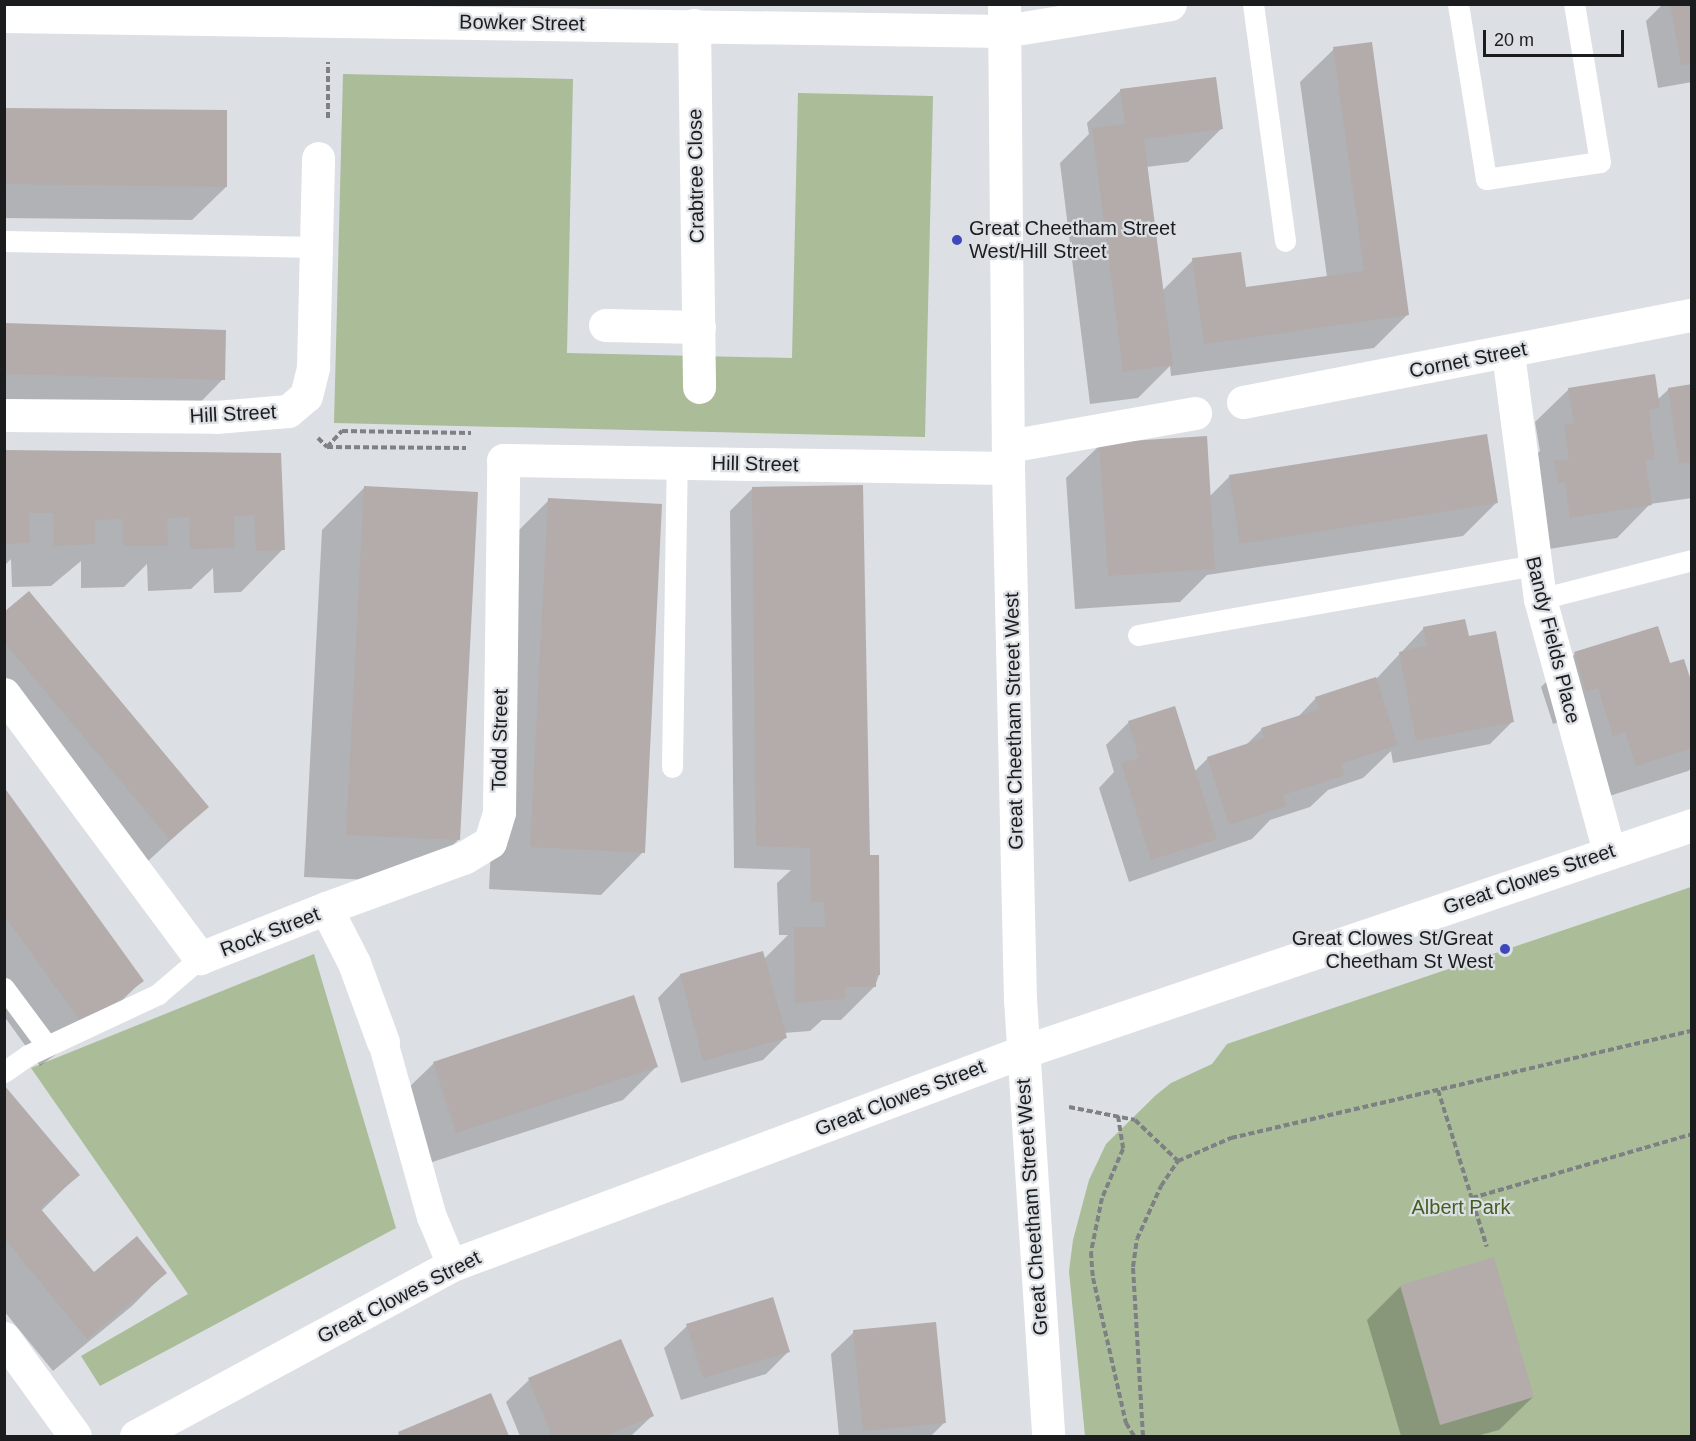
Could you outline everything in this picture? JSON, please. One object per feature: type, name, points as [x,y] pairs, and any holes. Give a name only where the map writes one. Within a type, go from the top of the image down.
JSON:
[{"type":"main road","name":"Bowker Street","points":[[4,16],[694,25],[1004,18],[1170,4]]},
{"type":"main road","name":"Great Cheetham Street West","points":[[1004,18],[1008,457],[1022,1052],[1048,1437]]},
{"type":"main road","name":"Crabtree Close","points":[[694,25],[699,387]]},
{"type":"main road","name":"Hill Street","points":[[4,415],[216,417],[288,411],[306,396],[313,367],[318,247],[318,158]]},
{"type":"main road","name":"Cornet Street","points":[[1243,402],[1509,353],[1692,315]]},
{"type":"main road","points":[[605,325],[699,327]]},
{"type":"main road","name":"Bandy Fields Place","points":[[1509,353],[1533,565],[1540,599],[1609,852]]},
{"type":"main road","points":[[1008,457],[1195,413]]},
{"type":"main road","name":"Hill Street","points":[[502,460],[677,463],[1008,457]]},
{"type":"main road","name":"Todd Street","points":[[326,908],[465,857],[489,842],[499,812],[502,460]]},
{"type":"main road","name":"Rock Street","points":[[4,694],[200,958],[326,908],[354,963],[383,1042]]},
{"type":"main road","name":"Great Clowes Street","points":[[136,1437],[452,1265],[1022,1052],[1692,825]]},
{"type":"main road","points":[[4,1338],[75,1437]]},
{"type":"street","name":"Rock Street","points":[[383,1042],[432,1217],[452,1265]]},
{"type":"lane","points":[[1253,4],[1285,241]]},
{"type":"lane","points":[[1458,4],[1486,179],[1600,162],[1574,4]]},
{"type":"lane","points":[[4,241],[318,247]]},
{"type":"lane","points":[[672,766],[677,463]]},
{"type":"lane","points":[[1540,599],[1692,560]]},
{"type":"lane","points":[[1137,635],[1533,565]]},
{"type":"lane","points":[[4,1072],[47,1046],[158,994],[200,958]]},
{"type":"lane","points":[[4,988],[47,1046]]},
{"type":"path","points":[[318,158],[328,140],[328,20]]},
{"type":"path","points":[[288,411],[327,447],[477,448],[502,460]]},
{"type":"path","points":[[327,447],[342,431],[475,434]]},
{"type":"path","points":[[1143,1437],[1135,1248],[1147,1212],[1178,1161],[1231,1138],[1692,1031]]},
{"type":"path","points":[[1438,1090],[1487,1247]]},
{"type":"path","points":[[1024,1098],[1135,1120],[1178,1161]]},
{"type":"path","points":[[1118,1116],[1123,1149],[1102,1198],[1091,1252],[1093,1278],[1124,1413],[1134,1437]]},
{"type":"path","points":[[1472,1198],[1692,1134]]},
{"type":"green space","points":[[343,74],[573,79],[567,353],[792,358],[798,93],[933,96],[925,437],[334,423]]},
{"type":"green space","name":"Albert Park","points":[[1691,887],[1691,1436],[1085,1436],[1069,1271],[1073,1240],[1089,1180],[1106,1144],[1156,1095],[1171,1083],[1212,1064],[1227,1044]]},
{"type":"green space","points":[[314,954],[396,1228],[100,1386],[81,1356],[188,1294],[31,1068]]},
{"type":"building","points":[[1670,4],[1692,4],[1692,64],[1681,66]]},
{"type":"building","points":[[1372,42],[1409,315],[1204,344],[1192,258],[1241,252],[1246,287],[1364,271],[1333,47]]},
{"type":"building","points":[[1216,77],[1223,129],[1144,139],[1173,365],[1123,372],[1092,128],[1125,124],[1120,89]]},
{"type":"building","points":[[4,108],[227,110],[227,187],[4,184]]},
{"type":"building","points":[[4,323],[226,330],[225,380],[4,374]]},
{"type":"building","points":[[1655,374],[1660,408],[1649,410],[1655,459],[1645,460],[1652,505],[1570,518],[1565,482],[1558,483],[1554,461],[1569,459],[1564,425],[1574,423],[1568,388]]},
{"type":"building","points":[[1692,384],[1692,462],[1679,464],[1668,388]]},
{"type":"building","points":[[1487,434],[1498,503],[1240,544],[1229,475]]},
{"type":"building","points":[[1207,436],[1215,569],[1108,576],[1099,443]]},
{"type":"building","points":[[4,450],[281,453],[285,550],[256,551],[254,515],[234,516],[235,548],[190,549],[189,517],[167,518],[168,546],[123,546],[123,519],[95,520],[95,544],[54,546],[53,513],[29,513],[30,543],[4,544]]},
{"type":"building","points":[[863,485],[870,855],[879,855],[880,975],[876,975],[876,987],[845,987],[845,999],[795,1003],[794,927],[825,927],[824,902],[811,902],[810,848],[756,846],[752,487]]},
{"type":"building","points":[[364,486],[478,492],[460,840],[346,835]]},
{"type":"building","points":[[548,498],[662,504],[645,853],[530,847]]},
{"type":"building","points":[[29,591],[209,807],[170,840],[4,642],[4,612]]},
{"type":"building","points":[[1465,619],[1469,636],[1496,631],[1514,722],[1416,741],[1399,652],[1427,646],[1423,627]]},
{"type":"building","points":[[1658,626],[1670,663],[1684,659],[1692,684],[1692,748],[1636,766],[1625,732],[1613,736],[1598,688],[1586,692],[1574,652]]},
{"type":"building","points":[[1376,677],[1398,745],[1341,764],[1345,775],[1283,795],[1287,806],[1229,825],[1207,757],[1264,738],[1261,728],[1319,709],[1315,697]]},
{"type":"building","points":[[1175,706],[1217,839],[1151,860],[1121,763],[1139,758],[1128,721]]},
{"type":"building","points":[[4,787],[144,981],[83,1025],[4,915]]},
{"type":"building","points":[[763,951],[787,1038],[703,1061],[680,974]]},
{"type":"building","points":[[634,995],[658,1067],[456,1133],[433,1062]]},
{"type":"building","points":[[4,1085],[80,1175],[40,1208],[94,1272],[137,1236],[167,1273],[87,1339],[4,1238]]},
{"type":"building","points":[[1494,1257],[1534,1397],[1440,1425],[1400,1285]]},
{"type":"building","points":[[773,1297],[790,1352],[703,1378],[686,1324]]},
{"type":"building","points":[[936,1322],[946,1423],[863,1431],[853,1330]]},
{"type":"building","points":[[621,1339],[654,1416],[605,1436],[552,1436],[528,1378]]},
{"type":"building","points":[[491,1393],[509,1436],[400,1436],[398,1432]]},
{"type":"place","name":"Great Cheetham Street West/Hill Street","points":[[957,240]]},
{"type":"place","name":"Great Clowes St/Great Cheetham St West","points":[[1505,949]]}]
